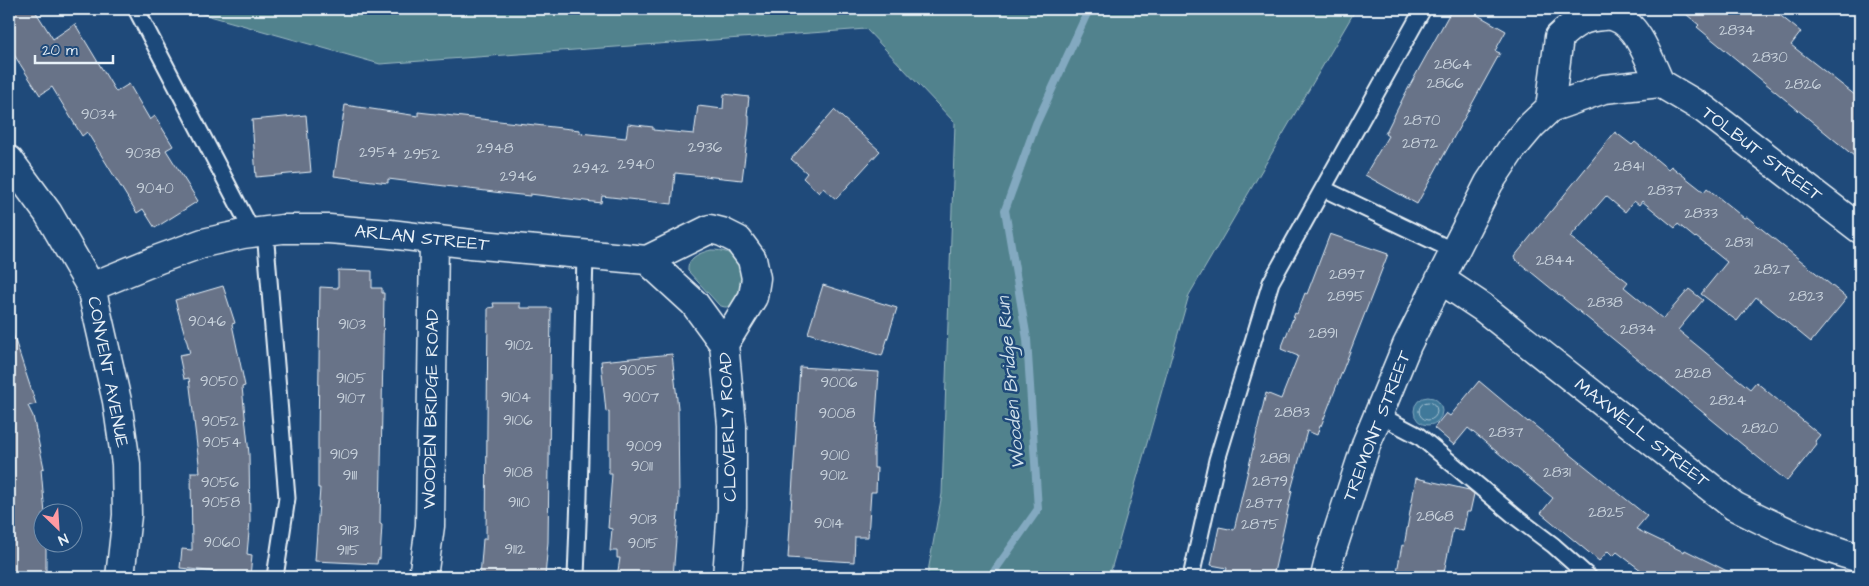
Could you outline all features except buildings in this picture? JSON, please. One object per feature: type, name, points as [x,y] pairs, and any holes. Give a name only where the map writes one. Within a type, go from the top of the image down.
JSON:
[{"type":"street","points":[[1440,279],[1489,183],[1511,150],[1532,124],[1550,108],[1604,89],[1660,83],[1642,43],[1629,25],[1614,16],[1590,17],[1574,24],[1559,37],[1550,108]]},
{"type":"street","name":"TOLBUT STREET","points":[[1660,83],[1704,109],[1860,229]]},
{"type":"street","name":"CONVENT AVENUE","points":[[9,160],[48,213],[91,287],[117,401],[126,464],[127,515],[120,577]]},
{"type":"street","name":"ARLAN STREET","points":[[91,287],[203,243],[282,229],[329,229],[390,234],[434,240],[647,260]]},
{"type":"street","name":"CLOVERLY ROAD","points":[[647,260],[710,229],[722,232],[738,240],[752,260],[756,278],[753,297],[724,344],[732,425],[732,508],[727,577]]},
{"type":"street","name":"WOODEN BRIDGE ROAD","points":[[423,577],[430,526],[434,240]]},
{"type":"street","points":[[647,260],[694,303],[724,344]]},
{"type":"street","name":"TREMONT STREET","points":[[1325,577],[1367,442],[1407,345],[1440,279]]},
{"type":"street","name":"MAXWELL STREET","points":[[1440,279],[1482,307],[1734,506],[1816,545],[1860,558]]},
{"type":"lane","points":[[136,9],[259,232],[287,498],[275,577]]},
{"type":"lane","points":[[1191,577],[1217,460],[1271,282],[1423,9]]},
{"type":"lane","points":[[1324,189],[1454,251]]},
{"type":"lane","points":[[576,577],[585,254]]},
{"type":"lane","points":[[1379,415],[1419,436],[1517,518],[1553,545],[1589,577]]},
{"type":"green space","points":[[185,9],[1356,9],[1189,295],[1109,577],[927,577],[942,494],[955,123],[866,29],[380,64]]},
{"type":"green space","points":[[711,250],[726,252],[732,255],[742,269],[745,284],[738,298],[729,307],[719,305],[688,271],[689,263],[692,259]]},
{"type":"water","points":[[1428,397],[1438,401],[1442,411],[1438,421],[1428,425],[1418,421],[1414,411],[1418,401]]},
{"type":"waterway","name":"Wooden Bridge Run","points":[[999,577],[995,570],[1038,509],[1027,339],[1005,210],[1036,124],[1089,9]]}]
